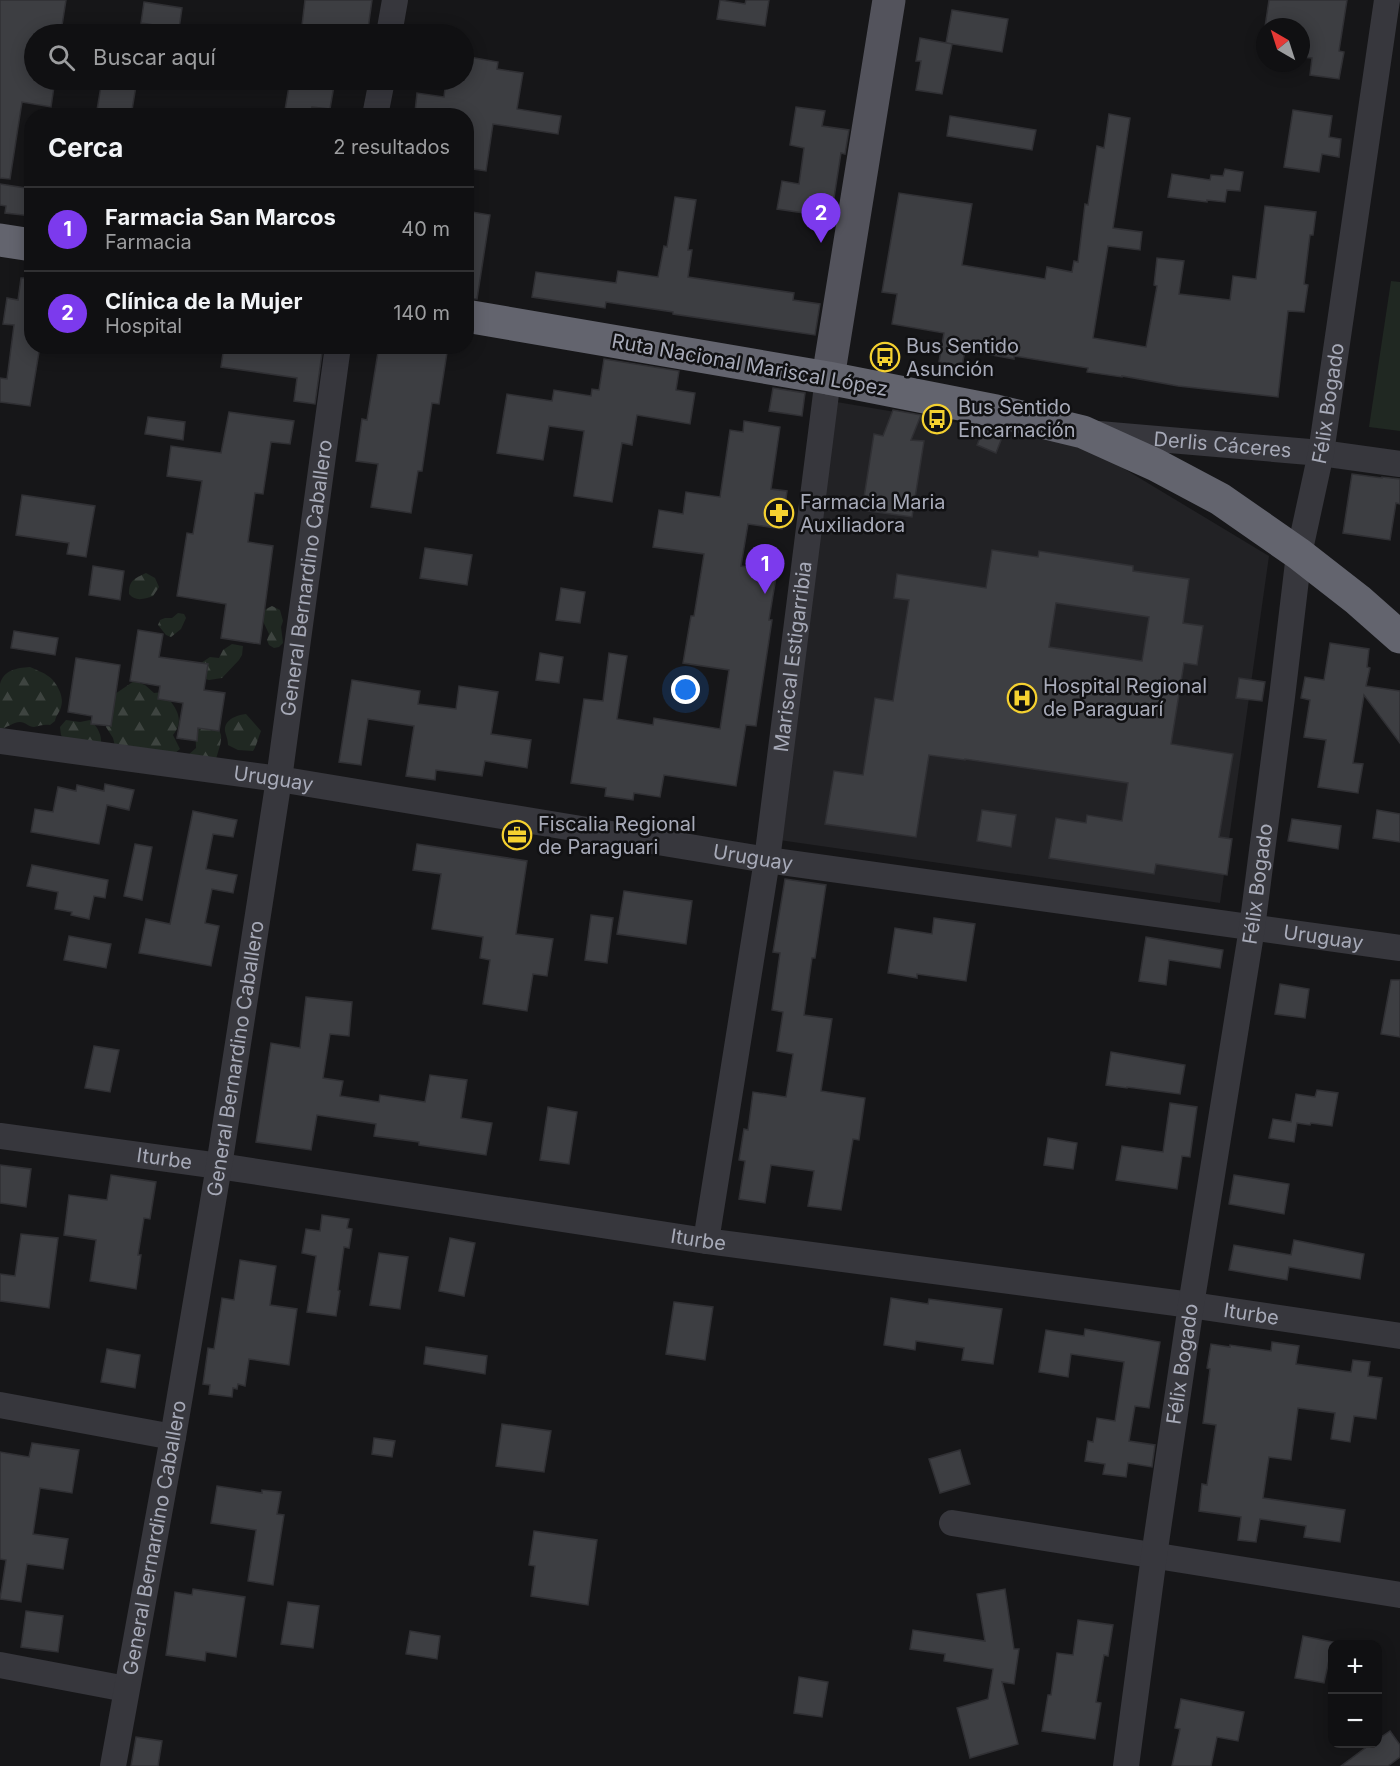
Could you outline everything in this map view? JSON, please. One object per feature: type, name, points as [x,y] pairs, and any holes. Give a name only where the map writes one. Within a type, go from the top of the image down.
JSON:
[{"type":"highway","points":[[0,240],[24,244]]},
{"type":"highway","name":"Ruta Nacional Mariscal López","points":[[474,317],[828,378],[996,411],[1083,432],[1156,465],[1220,500],[1299,555],[1358,600],[1400,637]]},
{"type":"main road","name":"Mariscal Estigarribia","points":[[828,378],[889,0]]},
{"type":"street","points":[[391,24],[395,0]]},
{"type":"street","name":"Félix Bogado","points":[[1126,1766],[1191,1305],[1252,928],[1299,555],[1321,453],[1387,0]]},
{"type":"street","points":[[376,108],[379,90]]},
{"type":"street","name":"General Bernardino Caballero","points":[[113,1766],[219,1166],[279,779],[337,354]]},
{"type":"street","name":"Mariscal Estigarribia","points":[[706,1241],[766,860],[828,378]]},
{"type":"street","name":"Derlis Cáceres","points":[[1083,432],[1321,453],[1400,464]]},
{"type":"street","name":"Uruguay","points":[[0,741],[279,779],[766,860],[1400,948]]},
{"type":"street","name":"Iturbe","points":[[0,1136],[219,1166],[706,1241],[1191,1305],[1400,1336]]},
{"type":"street","points":[[0,1405],[172,1437]]},
{"type":"street","points":[[952,1523],[1400,1595]]},
{"type":"street","points":[[0,1665],[126,1689]]},
{"type":"shaded area","name":"Hospital Regional de Paraguarí","points":[[831,401],[1083,444],[1269,556],[1220,903],[779,840]]},
{"type":"green space","points":[[1391,281],[1400,282],[1400,431],[1369,427]]},
{"type":"green space","points":[[146,573],[155,578],[159,587],[153,596],[143,599],[134,598],[129,594],[131,583]]},
{"type":"green space","points":[[272,606],[280,610],[283,621],[281,627],[283,643],[274,648],[269,645],[267,640],[269,634],[260,615]]},
{"type":"green space","points":[[178,613],[184,614],[186,618],[181,629],[171,637],[166,635],[158,625],[160,620],[172,618]]},
{"type":"green space","points":[[232,644],[243,646],[239,660],[222,678],[209,680],[202,678],[199,673],[201,663],[210,657],[219,658],[223,650]]},
{"type":"green space","points":[[30,667],[48,676],[59,690],[62,703],[55,721],[50,725],[34,727],[17,722],[0,729],[2,679],[11,671]]},
{"type":"green space","points":[[134,681],[145,685],[154,693],[163,692],[175,708],[179,724],[173,735],[180,749],[174,754],[115,746],[106,727],[115,694]]},
{"type":"green space","points":[[246,714],[261,731],[253,751],[238,750],[228,745],[225,731],[229,721]]},
{"type":"green space","points":[[195,718],[214,722],[220,733],[221,742],[215,765],[187,756],[196,748]]},
{"type":"green space","points":[[66,720],[80,722],[90,720],[99,731],[101,745],[65,740],[61,735],[60,727]]},
{"type":"building","points":[[0,0],[66,0],[62,24],[24,24],[24,90],[54,90],[51,107],[22,102],[10,179],[0,178]]},
{"type":"building","points":[[305,0],[372,0],[369,24],[302,24]]},
{"type":"building","points":[[720,0],[745,4],[746,0],[769,0],[765,26],[717,19]]},
{"type":"building","points":[[1269,0],[1347,0],[1339,51],[1344,52],[1339,79],[1310,75],[1312,58],[1310,58],[1310,18],[1266,18]]},
{"type":"building","points":[[144,2],[182,8],[180,24],[141,23]]},
{"type":"building","points":[[952,10],[1008,19],[1002,52],[946,43]]},
{"type":"building","points":[[920,38],[952,44],[942,94],[916,90],[921,61],[916,61]]},
{"type":"building","points":[[474,58],[498,62],[497,69],[523,73],[517,109],[561,116],[558,134],[493,124],[486,171],[474,169],[474,108],[415,108],[417,93],[444,97],[445,90],[474,90]]},
{"type":"building","points":[[100,90],[135,90],[132,108],[97,108]]},
{"type":"building","points":[[288,90],[333,90],[330,108],[285,108]]},
{"type":"building","points":[[796,107],[825,111],[822,126],[849,130],[845,154],[841,153],[831,217],[777,209],[782,181],[799,184],[804,148],[790,145]]},
{"type":"building","points":[[1293,110],[1332,116],[1329,137],[1341,139],[1339,157],[1322,154],[1319,172],[1284,167]]},
{"type":"building","points":[[1109,114],[1130,118],[1113,228],[1142,232],[1140,250],[1108,246],[1093,338],[1146,347],[1157,286],[1154,285],[1157,258],[1184,261],[1179,294],[1230,300],[1233,276],[1256,279],[1265,206],[1316,212],[1313,235],[1310,235],[1304,284],[1308,285],[1304,312],[1288,311],[1278,397],[1178,386],[1087,372],[1088,368],[1014,356],[1014,359],[965,350],[962,366],[939,362],[944,333],[892,324],[897,294],[882,292],[899,193],[972,204],[962,265],[1045,279],[1047,267],[1072,272],[1074,261],[1078,262],[1085,204],[1088,205],[1097,146],[1104,148]]},
{"type":"building","points":[[950,116],[1036,130],[1032,150],[947,136]]},
{"type":"building","points":[[1225,169],[1243,172],[1240,191],[1227,190],[1225,202],[1168,197],[1172,174],[1210,180],[1211,175],[1223,176]]},
{"type":"building","points":[[0,184],[24,188],[24,215],[5,213],[6,206],[0,205]]},
{"type":"building","points":[[675,197],[696,200],[688,250],[692,250],[688,277],[794,293],[793,300],[820,304],[815,335],[606,302],[605,308],[532,297],[536,272],[616,283],[618,271],[658,277],[664,246],[667,247]]},
{"type":"building","points":[[474,212],[490,215],[477,299],[474,299]]},
{"type":"building","points":[[21,278],[24,278],[24,354],[39,354],[30,406],[0,402],[0,378],[7,379],[14,325],[3,324],[7,298],[18,300]]},
{"type":"building","points":[[223,354],[322,354],[315,404],[294,401],[297,378],[221,367]]},
{"type":"building","points":[[378,354],[447,354],[439,404],[432,403],[422,471],[418,471],[411,513],[371,507],[378,464],[356,461],[362,419],[367,420]]},
{"type":"building","points":[[604,359],[679,371],[676,390],[695,393],[690,424],[637,415],[632,445],[622,443],[612,502],[574,496],[584,431],[549,426],[543,460],[497,453],[507,394],[552,401],[554,390],[591,396],[592,389],[599,390]]},
{"type":"building","points":[[773,388],[805,393],[802,416],[769,411]]},
{"type":"building","points":[[893,410],[921,415],[911,440],[924,441],[912,517],[862,510],[874,434],[883,436]]},
{"type":"building","points":[[229,412],[294,421],[290,444],[271,442],[263,494],[255,493],[248,542],[273,546],[260,644],[221,638],[226,604],[177,596],[187,533],[193,534],[202,481],[167,476],[171,446],[221,453]]},
{"type":"building","points":[[148,417],[185,422],[183,440],[145,434]]},
{"type":"building","points":[[744,421],[780,427],[771,489],[787,491],[782,529],[748,524],[741,566],[777,571],[756,726],[746,725],[736,786],[664,775],[660,797],[634,793],[633,800],[605,796],[606,788],[571,783],[584,699],[603,701],[609,653],[627,656],[617,719],[653,725],[654,718],[720,729],[729,670],[683,663],[691,616],[694,616],[704,554],[653,547],[659,510],[683,514],[686,492],[720,497],[730,430],[743,432]]},
{"type":"building","points":[[984,428],[1003,435],[996,453],[977,445]]},
{"type":"building","points":[[1352,474],[1400,479],[1400,504],[1396,503],[1390,540],[1343,533]]},
{"type":"building","points":[[22,495],[95,506],[86,557],[67,554],[69,543],[16,535]]},
{"type":"building","points":[[425,548],[472,555],[467,585],[420,578]]},
{"type":"building","points":[[992,550],[1038,557],[1039,551],[1133,566],[1133,571],[1189,579],[1183,623],[1203,626],[1197,665],[1184,663],[1171,744],[1233,754],[1219,837],[1232,839],[1227,875],[1156,864],[1154,874],[1049,858],[1056,818],[1086,823],[1087,815],[1122,821],[1128,783],[965,759],[929,755],[916,837],[825,824],[834,771],[863,775],[875,698],[893,701],[909,600],[894,598],[897,574],[986,588]],"holes":[[[1056,603],[1149,617],[1142,661],[1049,647]]]},
{"type":"building","points":[[93,566],[124,571],[120,600],[89,595]]},
{"type":"building","points":[[561,588],[585,592],[580,623],[556,620]]},
{"type":"building","points":[[138,630],[163,634],[159,657],[208,664],[204,690],[225,693],[219,731],[198,728],[197,741],[177,738],[183,703],[158,699],[160,686],[130,681]]},
{"type":"building","points":[[14,631],[58,638],[55,655],[11,648]]},
{"type":"building","points":[[1330,643],[1369,649],[1367,667],[1370,668],[1366,686],[1400,691],[1400,743],[1364,695],[1353,763],[1363,764],[1358,793],[1318,787],[1326,740],[1304,737],[1310,700],[1301,698],[1305,677],[1324,680]]},
{"type":"building","points":[[540,653],[563,657],[559,683],[536,680]]},
{"type":"building","points":[[76,658],[120,665],[111,726],[91,724],[92,716],[68,712]]},
{"type":"building","points":[[1239,678],[1265,682],[1262,701],[1236,698]]},
{"type":"building","points":[[352,680],[420,691],[418,704],[456,709],[459,686],[498,692],[491,734],[531,740],[527,768],[485,761],[482,776],[436,770],[435,780],[406,776],[414,726],[368,719],[361,765],[339,762]]},
{"type":"building","points":[[105,784],[134,790],[129,810],[107,805],[99,844],[31,832],[35,809],[53,812],[58,787],[76,791],[77,785],[104,791]]},
{"type":"building","points":[[982,810],[1016,815],[1011,847],[977,841]]},
{"type":"building","points":[[1377,810],[1400,814],[1400,842],[1373,838]]},
{"type":"building","points":[[193,811],[237,820],[233,837],[213,834],[206,869],[237,875],[233,893],[212,889],[205,923],[219,926],[211,966],[139,953],[146,919],[170,924]]},
{"type":"building","points":[[1292,819],[1341,826],[1338,849],[1288,841]]},
{"type":"building","points":[[135,844],[152,847],[142,900],[124,896]]},
{"type":"building","points":[[417,844],[527,861],[516,934],[553,939],[547,976],[533,974],[527,1011],[483,1004],[490,960],[480,958],[483,937],[432,929],[441,874],[413,870]]},
{"type":"building","points":[[32,865],[108,880],[105,898],[94,896],[89,919],[71,915],[72,912],[55,909],[58,892],[27,886]]},
{"type":"building","points":[[785,879],[826,885],[804,1015],[832,1019],[821,1091],[865,1098],[859,1140],[853,1139],[841,1210],[808,1206],[814,1171],[771,1165],[765,1203],[739,1199],[745,1161],[739,1160],[744,1129],[748,1130],[753,1092],[786,1097],[793,1054],[777,1051],[783,1012],[772,1010],[780,953],[773,952]]},
{"type":"building","points":[[624,891],[692,901],[686,944],[617,934]]},
{"type":"building","points":[[591,915],[613,918],[607,963],[585,960]]},
{"type":"building","points":[[934,918],[975,924],[966,981],[917,974],[917,978],[888,973],[895,928],[932,934]]},
{"type":"building","points":[[69,936],[111,944],[106,968],[64,960]]},
{"type":"building","points":[[1146,937],[1223,950],[1220,968],[1169,960],[1166,985],[1139,981]]},
{"type":"building","points":[[1391,980],[1400,980],[1400,1037],[1381,1034]]},
{"type":"building","points":[[1280,984],[1309,989],[1305,1018],[1275,1014]]},
{"type":"building","points":[[306,997],[352,1002],[349,1036],[330,1034],[323,1078],[343,1081],[340,1096],[379,1102],[380,1095],[425,1102],[430,1075],[467,1080],[461,1118],[492,1123],[486,1155],[374,1136],[376,1124],[317,1115],[311,1150],[256,1142],[271,1043],[300,1048]]},
{"type":"building","points":[[94,1046],[119,1050],[110,1092],[85,1088]]},
{"type":"building","points":[[1111,1052],[1185,1065],[1180,1094],[1106,1085]]},
{"type":"building","points":[[1317,1090],[1338,1093],[1332,1126],[1297,1123],[1294,1142],[1269,1138],[1273,1119],[1291,1122],[1296,1094],[1315,1097]]},
{"type":"building","points":[[1170,1103],[1197,1107],[1190,1157],[1182,1156],[1177,1189],[1116,1180],[1122,1146],[1163,1152]]},
{"type":"building","points":[[548,1107],[577,1112],[569,1164],[540,1160]]},
{"type":"building","points":[[1048,1138],[1077,1143],[1073,1169],[1044,1165]]},
{"type":"building","points":[[0,1165],[31,1169],[26,1207],[0,1203]]},
{"type":"building","points":[[111,1175],[156,1182],[150,1219],[144,1218],[138,1255],[141,1255],[136,1289],[90,1281],[96,1240],[64,1235],[69,1195],[107,1200]]},
{"type":"building","points":[[1234,1175],[1289,1184],[1284,1214],[1229,1204]]},
{"type":"building","points":[[322,1215],[349,1219],[347,1228],[352,1229],[349,1248],[344,1247],[336,1316],[307,1312],[316,1256],[302,1253],[306,1229],[320,1231]]},
{"type":"building","points":[[21,1234],[58,1238],[49,1308],[0,1301],[0,1274],[15,1276]]},
{"type":"building","points":[[450,1238],[475,1243],[464,1296],[439,1291]]},
{"type":"building","points":[[1294,1240],[1364,1254],[1360,1279],[1289,1267],[1287,1280],[1229,1270],[1234,1245],[1291,1255]]},
{"type":"building","points":[[379,1253],[408,1257],[400,1309],[370,1305]]},
{"type":"building","points":[[240,1260],[276,1266],[270,1305],[297,1309],[289,1365],[249,1359],[245,1386],[238,1384],[237,1389],[233,1388],[232,1397],[209,1394],[210,1385],[203,1384],[208,1348],[214,1349],[222,1298],[234,1300]]},
{"type":"building","points":[[891,1298],[928,1304],[929,1299],[1002,1309],[993,1364],[962,1360],[964,1348],[916,1341],[915,1350],[884,1345]]},
{"type":"building","points":[[674,1302],[713,1307],[705,1360],[666,1354]]},
{"type":"building","points":[[1085,1329],[1160,1342],[1149,1408],[1135,1406],[1129,1441],[1155,1445],[1152,1467],[1128,1463],[1126,1477],[1103,1474],[1105,1464],[1085,1461],[1088,1441],[1093,1442],[1097,1418],[1115,1421],[1124,1362],[1071,1354],[1068,1377],[1039,1372],[1046,1330],[1084,1336]]},
{"type":"building","points":[[1272,1342],[1299,1346],[1296,1364],[1351,1372],[1353,1360],[1370,1362],[1368,1376],[1382,1378],[1376,1419],[1354,1416],[1350,1442],[1331,1439],[1335,1413],[1298,1408],[1291,1460],[1269,1457],[1263,1498],[1345,1510],[1340,1542],[1304,1537],[1306,1526],[1260,1519],[1256,1542],[1238,1540],[1241,1517],[1199,1511],[1202,1484],[1207,1485],[1216,1425],[1203,1423],[1211,1344],[1271,1351]]},
{"type":"building","points":[[426,1347],[487,1356],[485,1374],[424,1364]]},
{"type":"building","points":[[107,1349],[140,1355],[135,1388],[101,1382]]},
{"type":"building","points":[[502,1424],[551,1431],[544,1472],[496,1466]]},
{"type":"building","points":[[374,1438],[395,1441],[392,1457],[372,1454]]},
{"type":"building","points":[[32,1443],[79,1450],[72,1493],[40,1488],[33,1534],[68,1539],[63,1569],[27,1564],[21,1602],[0,1599],[6,1560],[0,1559],[0,1452],[29,1457]]},
{"type":"building","points":[[960,1450],[970,1484],[940,1493],[929,1459]]},
{"type":"building","points":[[217,1486],[262,1493],[262,1490],[281,1492],[277,1514],[284,1515],[273,1585],[248,1581],[256,1530],[211,1523]]},
{"type":"building","points":[[534,1531],[597,1540],[588,1605],[531,1596],[535,1566],[529,1565]]},
{"type":"building","points":[[193,1589],[245,1597],[236,1657],[206,1652],[205,1661],[166,1655],[175,1592],[192,1595]]},
{"type":"building","points":[[1005,1589],[1014,1649],[1019,1649],[1014,1684],[1002,1682],[1018,1744],[970,1758],[957,1708],[988,1699],[993,1669],[944,1661],[945,1654],[910,1649],[913,1630],[985,1641],[977,1594]]},
{"type":"building","points":[[288,1602],[319,1606],[313,1648],[281,1644]]},
{"type":"building","points":[[26,1611],[63,1616],[58,1652],[21,1647]]},
{"type":"building","points":[[1078,1620],[1113,1625],[1108,1656],[1104,1655],[1096,1702],[1101,1703],[1095,1739],[1042,1731],[1048,1695],[1051,1695],[1057,1653],[1073,1655]]},
{"type":"building","points":[[410,1631],[440,1636],[437,1659],[406,1654]]},
{"type":"building","points":[[1303,1636],[1328,1641],[1328,1665],[1324,1683],[1295,1678]]},
{"type":"building","points":[[799,1677],[828,1682],[822,1717],[794,1713]]},
{"type":"building","points":[[1181,1699],[1244,1712],[1238,1741],[1217,1737],[1211,1766],[1172,1766],[1180,1729],[1175,1728]]},
{"type":"building","points":[[1390,1731],[1400,1745],[1400,1757],[1388,1766],[1341,1766],[1365,1748],[1382,1748],[1382,1737]]},
{"type":"building","points":[[136,1737],[162,1741],[158,1766],[131,1766]]},
{"type":"place","name":"Clínica de la Mujer","points":[[821,243]]},
{"type":"place","name":"Bus Sentido Asunción","points":[[885,357]]},
{"type":"place","name":"Bus Sentido Encarnación","points":[[937,419]]},
{"type":"place","name":"Farmacia Maria Auxiliadora","points":[[779,513]]},
{"type":"place","name":"Farmacia San Marcos","points":[[765,594]]},
{"type":"place","name":"Hospital Regional de Paraguarí","points":[[1022,698]]},
{"type":"place","name":"Fiscalia Regional de Paraguari","points":[[517,835]]}]
